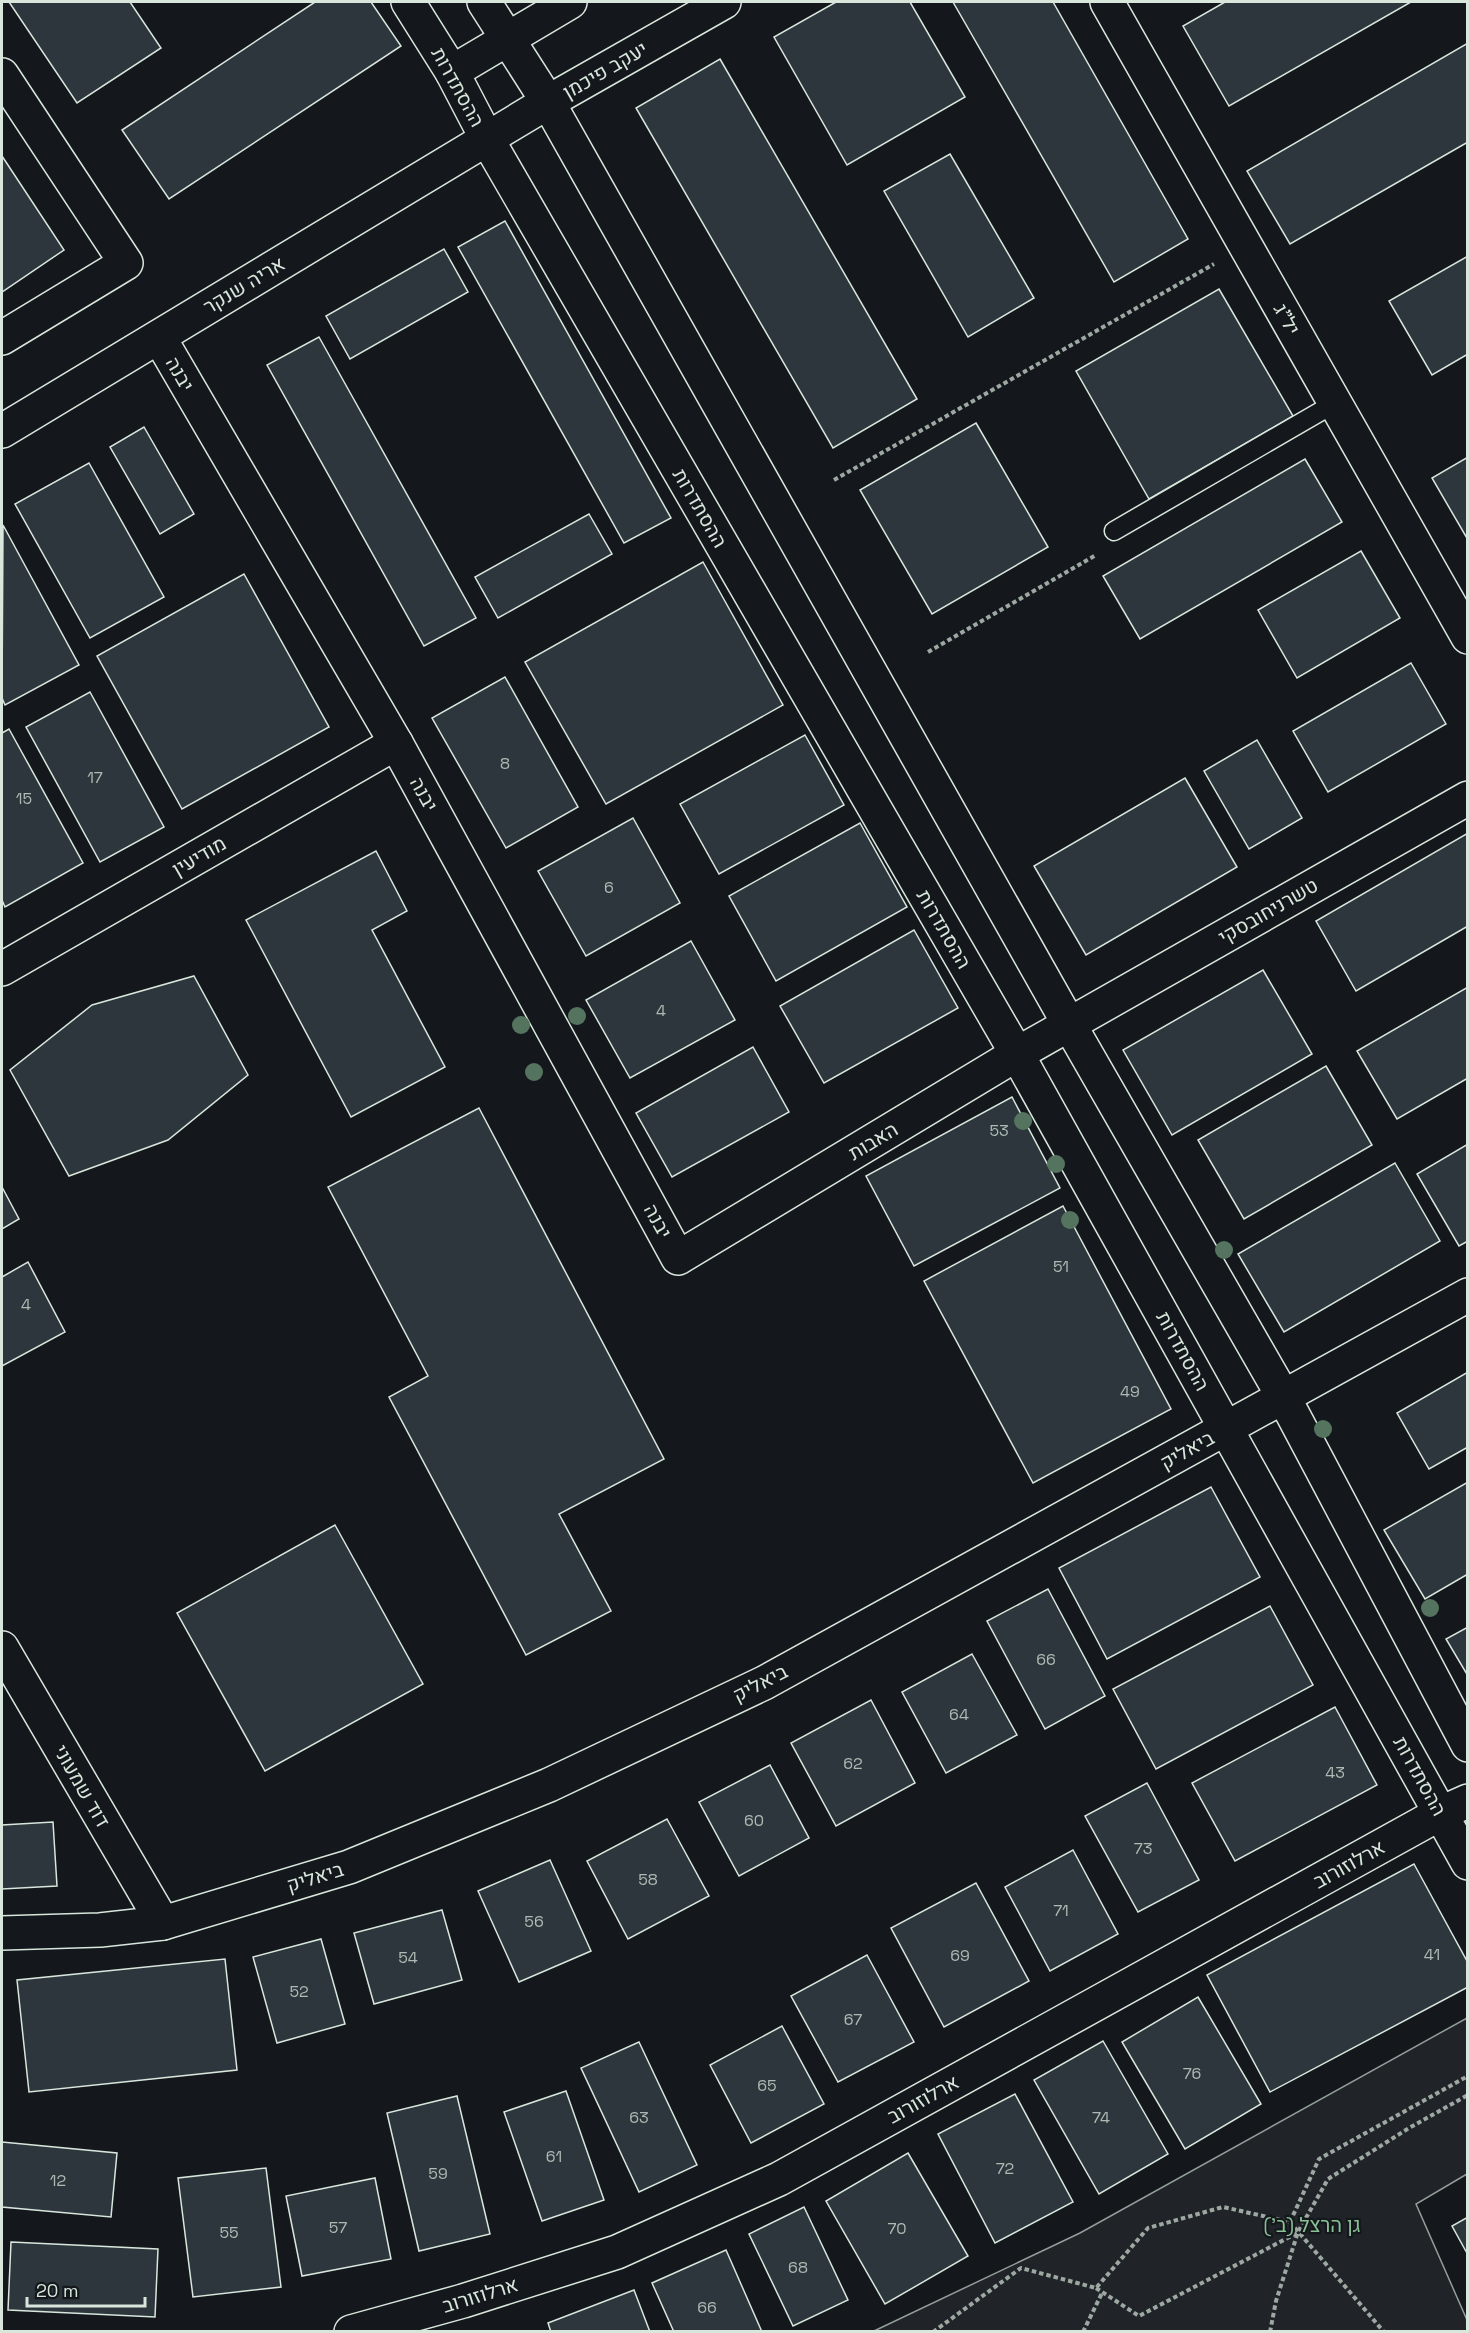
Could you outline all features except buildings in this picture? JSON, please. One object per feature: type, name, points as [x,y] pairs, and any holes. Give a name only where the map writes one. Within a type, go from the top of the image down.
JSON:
[{"type":"street","name":"ההסתדרות","points":[[408,2],[452,72],[487,139],[1017,1054],[1226,1428],[1454,1807],[1467,1863]]},
{"type":"street","points":[[484,2],[548,102],[1069,1024],[1283,1396],[1467,1745]]},
{"type":"street","points":[[452,72],[570,2]]},
{"type":"street","name":"יעקב פיכמן","points":[[487,139],[724,2]]},
{"type":"street","name":"יל\"ג","points":[[1107,2],[1467,636]]},
{"type":"street","points":[[2,75],[126,263],[2,338]]},
{"type":"street","name":"אריה שנקר","points":[[2,431],[487,139]]},
{"type":"street","name":"יבנה","points":[[159,337],[396,743],[678,1258]]},
{"type":"street","name":"מודיעין","points":[[2,969],[396,743]]},
{"type":"street","name":"טשרניחובסקי","points":[[1069,1024],[1467,798]]},
{"type":"street","name":"האבות","points":[[678,1258],[1069,1024]]},
{"type":"street","name":"ביאליק","points":[[2,1933],[100,1930],[163,1923],[348,1867],[560,1780],[764,1683],[1467,1295]]},
{"type":"street","name":"דוד שמעוני","points":[[2,1648],[163,1923]]},
{"type":"street","name":"ארלוזורוב","points":[[351,2331],[463,2301],[617,2252],[779,2179],[1454,1807]]},
{"type":"lane","points":[[1114,531],[1335,403]]},
{"type":"path","points":[[834,480],[1246,246]]},
{"type":"path","points":[[1290,2222],[1319,2159],[1467,2076]]},
{"type":"path","points":[[1270,2331],[1276,2301],[1298,2232],[1328,2179],[1467,2095]]},
{"type":"path","points":[[1096,2288],[1148,2228],[1223,2207],[1290,2222],[1384,2331]]},
{"type":"path","points":[[933,2331],[1021,2268],[1096,2288],[1139,2316],[1298,2232]]},
{"type":"path","points":[[1083,2331],[1102,2293]]},
{"type":"green space","name":"גן הרצל (ב')","points":[[1467,2018],[1467,2174],[1416,2204],[1467,2320],[1467,2331],[874,2331],[1080,2233]]}]
